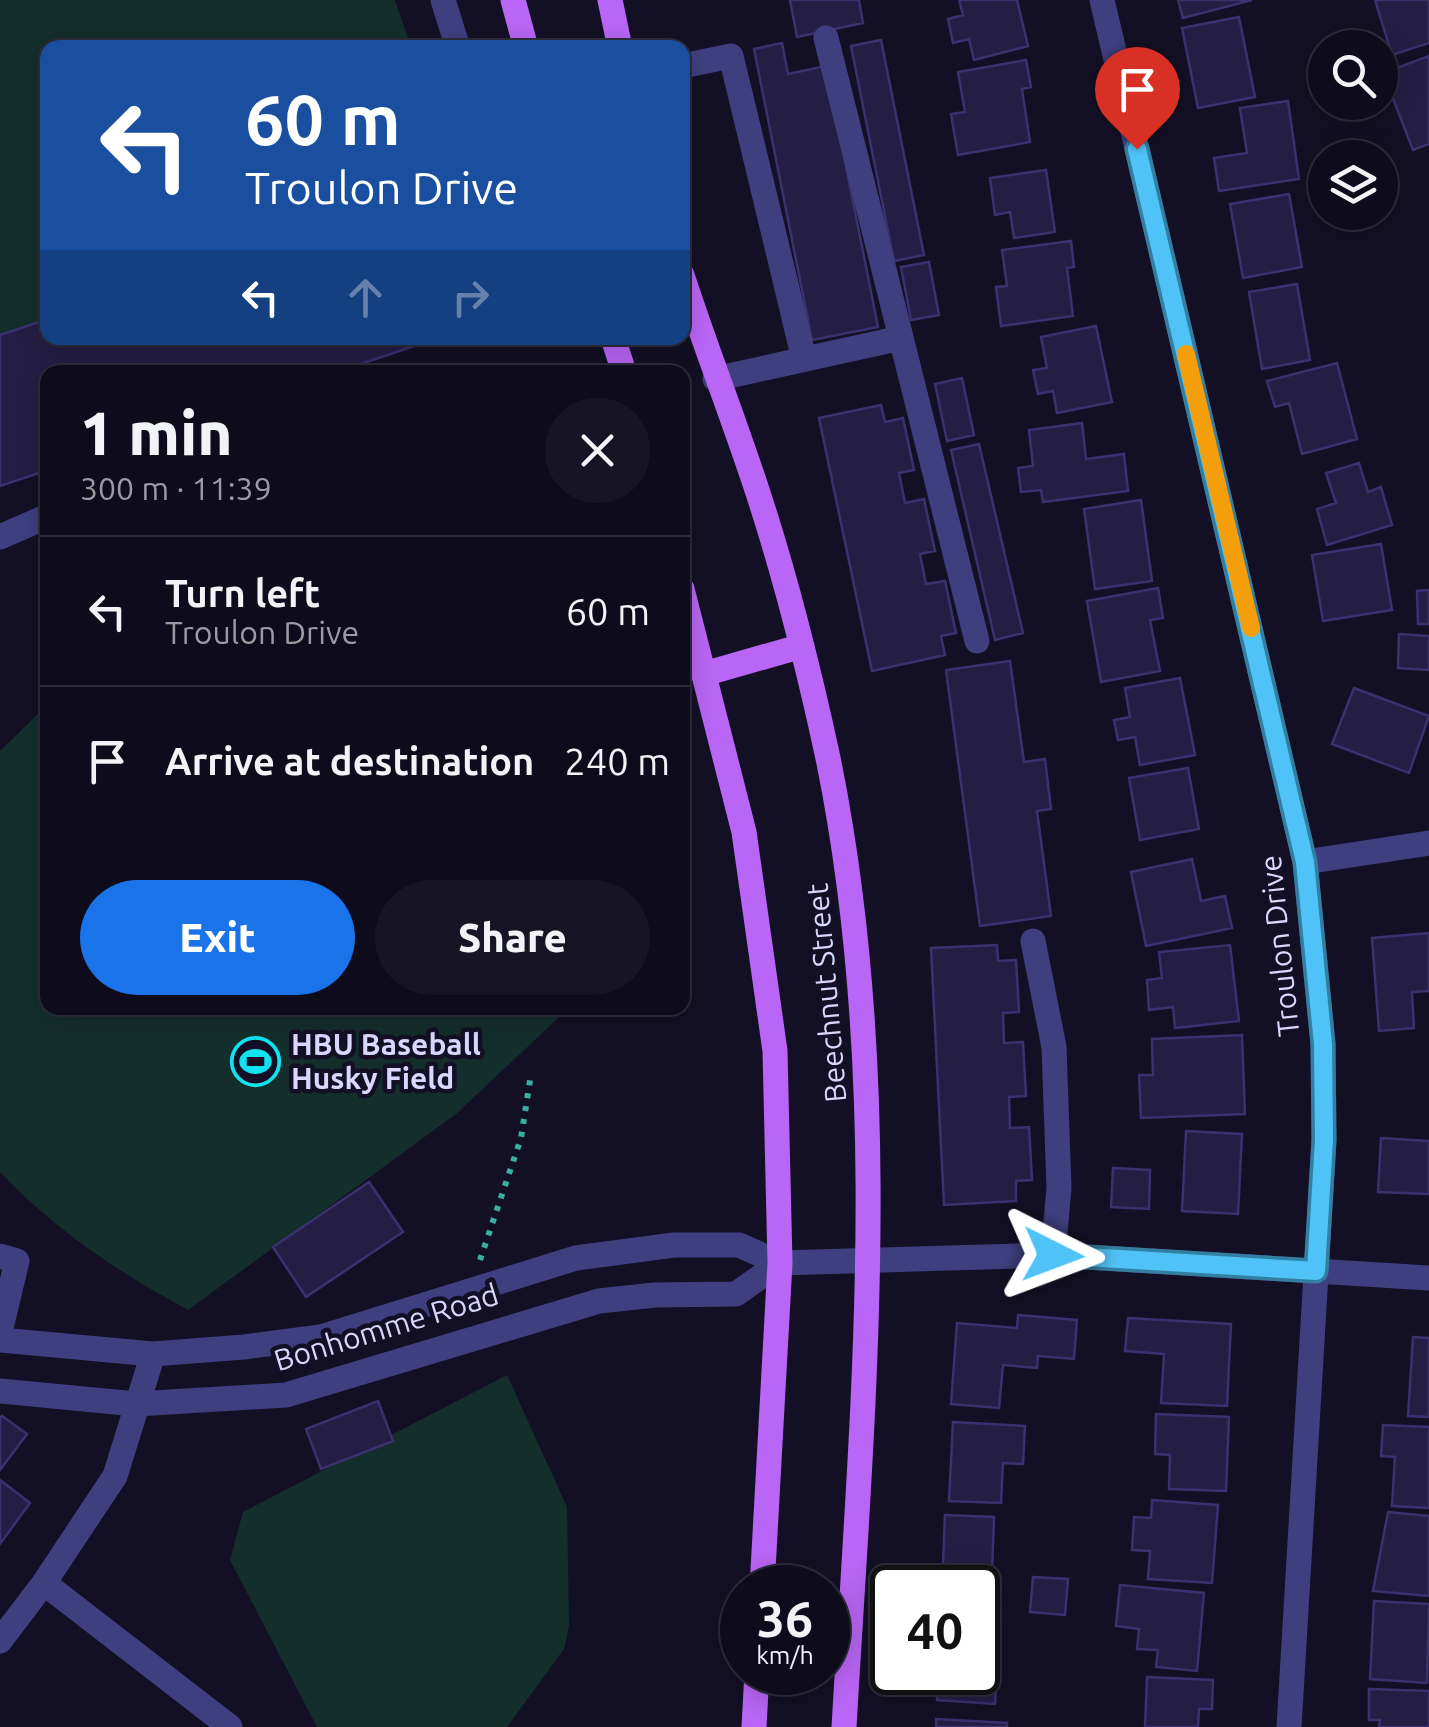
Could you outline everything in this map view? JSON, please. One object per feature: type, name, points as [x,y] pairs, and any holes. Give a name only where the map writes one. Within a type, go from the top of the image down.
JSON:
[{"type":"main road","points":[[513,0],[524,40]]},
{"type":"main road","points":[[610,0],[618,40]]},
{"type":"main road","name":"Beechnut Street","points":[[690,300],[758,494],[802,646],[846,866],[864,1011],[871,1262],[844,1727]]},
{"type":"main road","name":"Beechnut Street","points":[[690,620],[744,832],[775,1051],[780,1263],[763,1565]]},
{"type":"main road","points":[[704,674],[802,646]]},
{"type":"main road","points":[[754,1727],[756,1695]]},
{"type":"street","points":[[443,0],[456,40]]},
{"type":"street","name":"Troulon Drive","points":[[1102,0],[1305,862],[1323,1044],[1324,1140],[1290,1727]]},
{"type":"street","points":[[826,38],[977,641]]},
{"type":"street","points":[[690,64],[731,56],[804,360]]},
{"type":"street","points":[[715,379],[901,338]]},
{"type":"street","points":[[0,536],[40,519]]},
{"type":"street","points":[[1305,862],[1429,844]]},
{"type":"street","points":[[1033,942],[1054,1048],[1059,1188],[1053,1255]]},
{"type":"street","name":"Bonhomme Road","points":[[0,1340],[153,1354],[321,1338],[576,1258],[674,1245],[739,1244],[780,1263],[1053,1255],[1429,1278]]},
{"type":"street","points":[[0,1256],[17,1261],[0,1332]]},
{"type":"street","name":"Bonhomme Road","points":[[0,1390],[76,1402],[136,1404],[286,1395],[598,1301],[736,1294],[780,1263]]},
{"type":"street","points":[[0,1641],[44,1584],[115,1476],[153,1354]]},
{"type":"street","points":[[44,1584],[230,1727]]},
{"type":"path","points":[[485,1284],[480,1260],[521,1138],[532,1074]]},
{"type":"green space","points":[[0,0],[395,0],[409,40],[40,40],[40,322],[0,336]]},
{"type":"green space","name":"HBU Baseball Husky Field","points":[[40,712],[40,1015],[562,1015],[456,1114],[188,1310],[88,1248],[0,1172],[0,751]]},
{"type":"green space","points":[[507,1375],[567,1507],[569,1626],[564,1649],[507,1727],[317,1727],[230,1560],[243,1512]]},
{"type":"building","points":[[790,0],[859,0],[863,23],[797,37]]},
{"type":"building","points":[[959,0],[1017,0],[1028,46],[974,60],[969,39],[953,43],[948,19],[963,15]]},
{"type":"building","points":[[1178,0],[1252,0],[1183,18]]},
{"type":"building","points":[[1375,0],[1429,0],[1429,43],[1398,53],[1398,30],[1384,30]]},
{"type":"building","points":[[1239,17],[1255,97],[1198,108],[1182,28]]},
{"type":"building","points":[[881,40],[924,255],[894,261],[851,46]]},
{"type":"building","points":[[782,43],[788,74],[826,66],[878,327],[812,340],[754,49]]},
{"type":"building","points":[[1429,56],[1429,144],[1413,150],[1398,112],[1398,67]]},
{"type":"building","points":[[1026,60],[1031,87],[1022,89],[1030,142],[958,155],[951,114],[965,112],[958,72]]},
{"type":"building","points":[[1288,101],[1299,179],[1219,191],[1214,158],[1247,153],[1240,108]]},
{"type":"building","points":[[1046,170],[1055,232],[1014,238],[1010,212],[995,215],[990,178]]},
{"type":"building","points":[[1289,194],[1302,267],[1243,278],[1230,204]]},
{"type":"building","points":[[1071,241],[1074,267],[1067,268],[1073,316],[1001,326],[996,287],[1007,286],[1002,250]]},
{"type":"building","points":[[929,262],[939,315],[911,320],[901,267]]},
{"type":"building","points":[[1297,284],[1310,360],[1262,369],[1249,292]]},
{"type":"building","points":[[40,322],[40,345],[417,345],[358,365],[40,365],[40,473],[0,486],[0,335]]},
{"type":"building","points":[[1096,326],[1112,402],[1057,413],[1053,391],[1038,394],[1033,370],[1047,368],[1041,337]]},
{"type":"building","points":[[1337,363],[1357,439],[1302,454],[1289,403],[1275,407],[1267,381]]},
{"type":"building","points":[[962,378],[974,435],[947,441],[935,384]]},
{"type":"building","points":[[881,405],[885,422],[903,418],[914,470],[899,473],[905,503],[924,499],[935,551],[920,554],[926,584],[945,581],[956,633],[941,636],[945,655],[872,671],[819,418]]},
{"type":"building","points":[[1082,423],[1086,459],[1124,454],[1128,491],[1043,502],[1041,490],[1021,492],[1018,468],[1033,466],[1029,430]]},
{"type":"building","points":[[979,444],[1023,633],[995,640],[951,450]]},
{"type":"building","points":[[1359,463],[1368,492],[1381,487],[1392,525],[1327,545],[1317,509],[1336,503],[1326,473]]},
{"type":"building","points":[[1141,500],[1152,581],[1095,589],[1084,509]]},
{"type":"building","points":[[1381,544],[1392,610],[1323,621],[1312,555]]},
{"type":"building","points":[[1158,588],[1163,618],[1150,620],[1160,671],[1101,682],[1087,601]]},
{"type":"building","points":[[1429,590],[1429,624],[1418,624],[1417,591]]},
{"type":"building","points":[[1399,634],[1429,636],[1429,670],[1398,668]]},
{"type":"building","points":[[1010,661],[1024,762],[1045,759],[1051,809],[1037,811],[1051,916],[980,926],[946,670]]},
{"type":"building","points":[[1180,678],[1195,755],[1140,765],[1135,737],[1118,740],[1114,720],[1130,717],[1125,688]]},
{"type":"building","points":[[1354,688],[1429,716],[1409,773],[1332,744]]},
{"type":"building","points":[[1188,768],[1199,829],[1140,840],[1129,778]]},
{"type":"building","points":[[1192,859],[1201,901],[1225,896],[1232,928],[1146,946],[1131,872]]},
{"type":"building","points":[[1429,933],[1429,991],[1412,992],[1414,1028],[1379,1031],[1372,938]]},
{"type":"building","points":[[997,945],[998,961],[1016,960],[1019,1012],[1003,1013],[1004,1043],[1023,1042],[1026,1096],[1009,1097],[1010,1128],[1029,1127],[1032,1180],[1016,1181],[1016,1201],[944,1205],[931,948]]},
{"type":"building","points":[[1230,945],[1239,1021],[1175,1028],[1173,1007],[1149,1010],[1147,980],[1162,978],[1159,952]]},
{"type":"building","points":[[1242,1035],[1245,1114],[1141,1118],[1139,1075],[1153,1075],[1152,1039]]},
{"type":"building","points":[[1186,1131],[1242,1134],[1238,1214],[1182,1211]]},
{"type":"building","points":[[1381,1138],[1429,1141],[1429,1194],[1378,1192]]},
{"type":"building","points":[[1113,1168],[1150,1170],[1149,1209],[1111,1207]]},
{"type":"building","points":[[369,1182],[403,1232],[306,1297],[273,1247]]},
{"type":"building","points":[[1018,1315],[1077,1320],[1074,1359],[1038,1356],[1037,1368],[1003,1365],[999,1408],[951,1404],[957,1323],[1017,1328]]},
{"type":"building","points":[[1128,1318],[1231,1324],[1227,1406],[1161,1403],[1164,1354],[1125,1351]]},
{"type":"building","points":[[1413,1337],[1429,1338],[1429,1417],[1408,1416]]},
{"type":"building","points":[[378,1401],[393,1441],[321,1469],[306,1429]]},
{"type":"building","points":[[1156,1414],[1229,1417],[1226,1491],[1169,1489],[1170,1455],[1155,1454]]},
{"type":"building","points":[[0,1418],[27,1434],[0,1470]]},
{"type":"building","points":[[953,1422],[1025,1426],[1023,1464],[1003,1463],[1001,1503],[949,1501]]},
{"type":"building","points":[[1383,1425],[1429,1427],[1429,1508],[1392,1506],[1395,1457],[1381,1456]]},
{"type":"building","points":[[0,1480],[30,1503],[0,1544]]},
{"type":"building","points":[[1152,1500],[1218,1505],[1212,1583],[1148,1579],[1150,1551],[1132,1550],[1134,1517],[1151,1518]]},
{"type":"building","points":[[1388,1512],[1429,1516],[1429,1596],[1373,1591]]},
{"type":"building","points":[[945,1515],[994,1517],[992,1565],[943,1565]]},
{"type":"building","points":[[1033,1577],[1068,1579],[1065,1615],[1030,1612]]},
{"type":"building","points":[[1120,1585],[1204,1593],[1197,1671],[1156,1667],[1158,1650],[1137,1649],[1139,1629],[1116,1626]]},
{"type":"building","points":[[1374,1601],[1429,1604],[1427,1683],[1370,1679]]},
{"type":"building","points":[[1147,1677],[1213,1680],[1212,1709],[1199,1709],[1198,1727],[1145,1727]]},
{"type":"building","points":[[1369,1689],[1429,1691],[1429,1727],[1379,1727],[1380,1720],[1369,1720]]},
{"type":"building","points":[[937,1695],[996,1695],[995,1704],[937,1700]]},
{"type":"building","points":[[936,1719],[1007,1723],[1007,1727],[936,1727]]},
{"type":"slow traffic","points":[[1186,354],[1251,628]]},
{"type":"place","name":"HBU Baseball Husky Field","points":[[256,1061]]},
{"type":"route","points":[[1053,1255],[1316,1271],[1324,1140],[1323,1044],[1305,862],[1137,149]]}]
